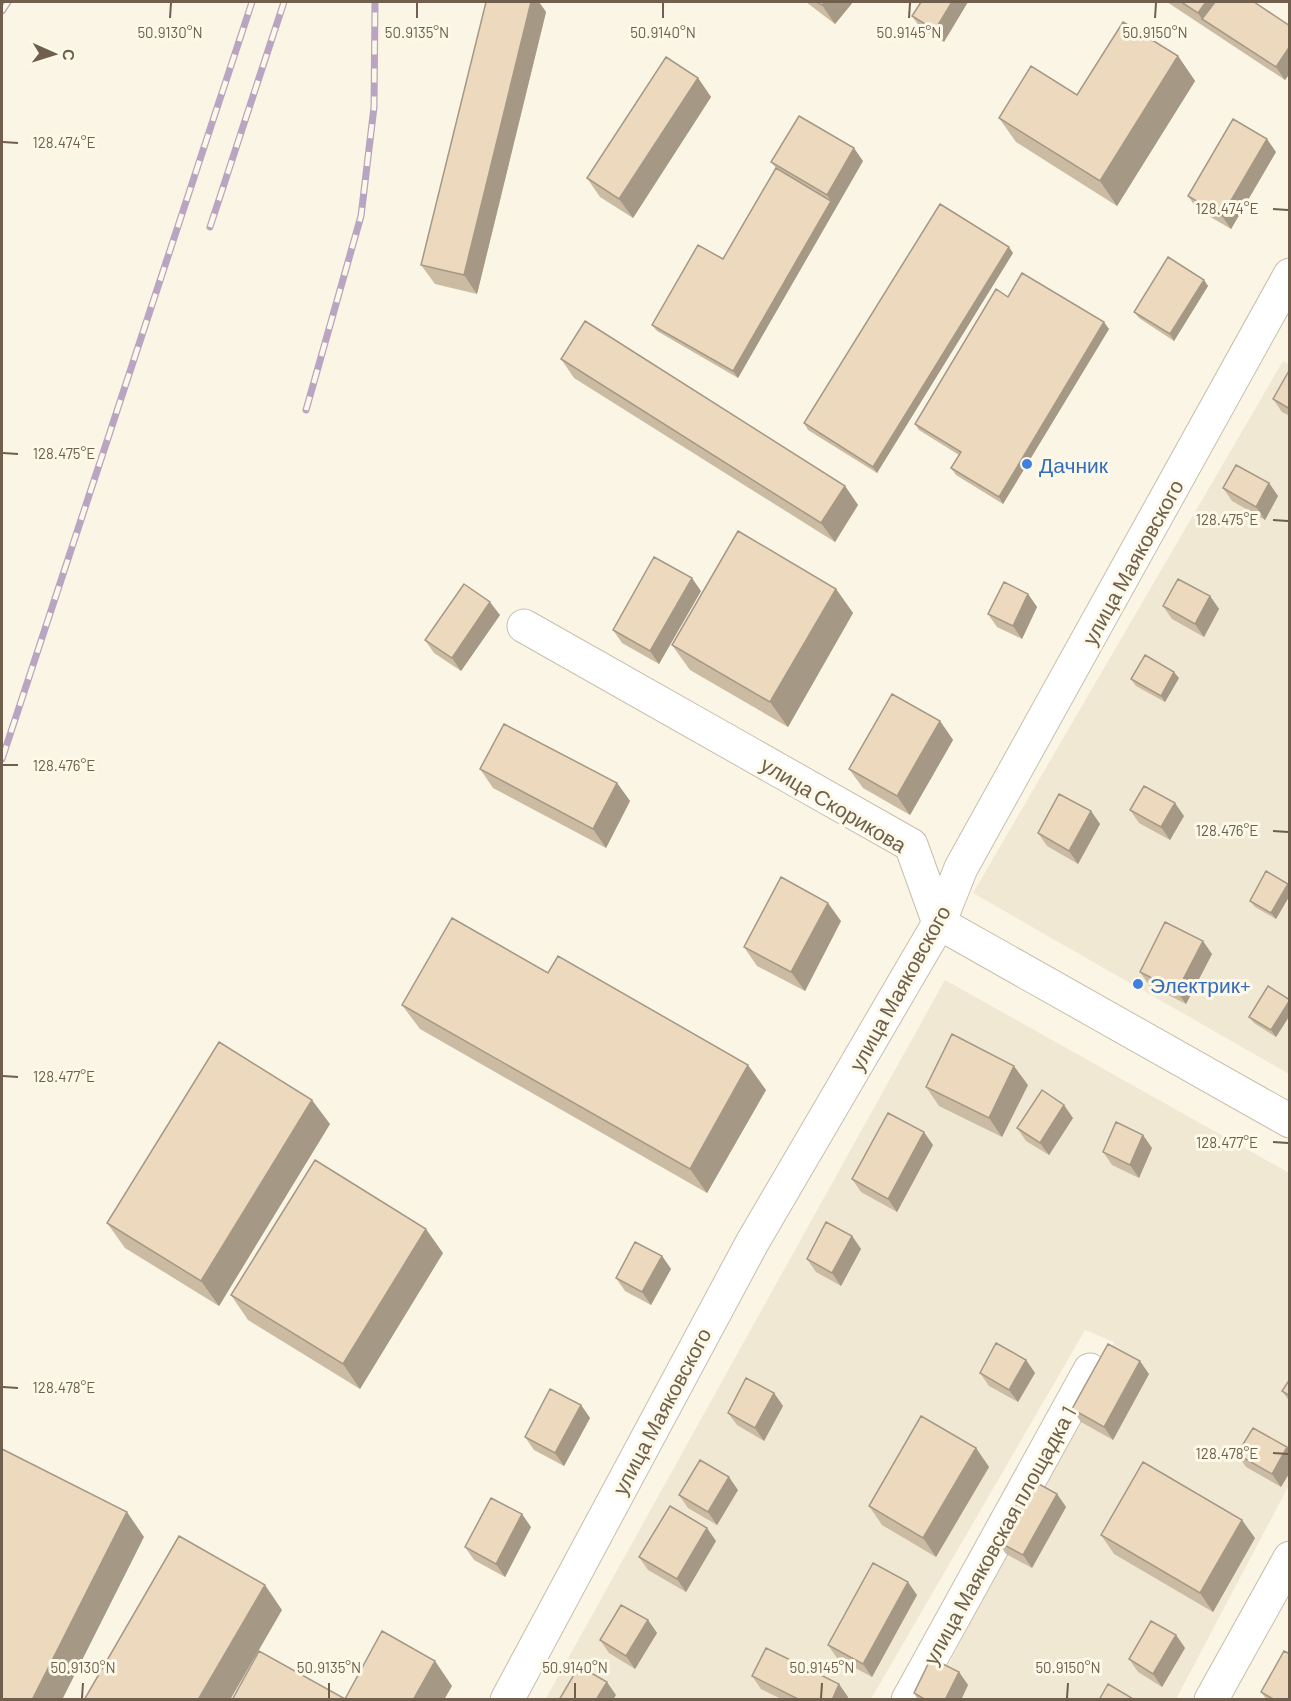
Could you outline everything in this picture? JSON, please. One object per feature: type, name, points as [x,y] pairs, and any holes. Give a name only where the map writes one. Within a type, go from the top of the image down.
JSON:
[{"type":"street","name":"улица Маяковского","points":[[507,1700],[752,1243],[939,924],[961,868],[1290,275]]},
{"type":"street","name":"улица Скорикова","points":[[525,626],[911,845],[939,924]]},
{"type":"street","points":[[939,924],[1290,1122]]},
{"type":"street","name":"улица Маяковская площадка 1","points":[[908,1700],[1090,1370]]},
{"type":"street","points":[[1211,1700],[1290,1557]]},
{"type":"shaded area","points":[[1283,361],[1290,365],[1289,1074],[973,893]]},
{"type":"shaded area","points":[[945,980],[1289,1173],[1289,1485],[1176,1699],[931,1699],[1114,1342],[1085,1330],[871,1699],[545,1700]]},
{"type":"building","points":[[486,2],[531,2],[464,275],[421,265]]},
{"type":"building","points":[[921,2],[952,2],[935,30],[912,16]]},
{"type":"building","points":[[1181,2],[1206,2],[1198,13]]},
{"type":"building","points":[[1215,2],[1254,2],[1290,26],[1290,46],[1276,67],[1202,19]]},
{"type":"building","points":[[1123,22],[1178,56],[1100,181],[999,118],[1031,66],[1077,95]]},
{"type":"building","points":[[666,57],[698,78],[619,199],[587,178]]},
{"type":"building","points":[[799,116],[854,148],[827,195],[771,162]]},
{"type":"building","points":[[1233,119],[1267,139],[1222,216],[1188,196]]},
{"type":"building","points":[[776,168],[831,201],[733,371],[652,325],[698,245],[723,259]]},
{"type":"building","points":[[940,204],[1009,247],[873,467],[804,423]]},
{"type":"building","points":[[1168,257],[1204,280],[1170,334],[1134,312]]},
{"type":"building","points":[[1022,273],[1104,322],[999,497],[951,468],[961,452],[915,424],[996,289],[1008,297]]},
{"type":"building","points":[[585,321],[845,486],[821,523],[561,359]]},
{"type":"building","points":[[1290,369],[1290,409],[1273,399]]},
{"type":"building","points":[[1236,465],[1269,483],[1256,507],[1223,488]]},
{"type":"building","points":[[738,531],[836,589],[770,702],[672,645]]},
{"type":"building","points":[[654,557],[692,578],[650,651],[613,630]]},
{"type":"building","points":[[1178,579],[1210,596],[1195,624],[1163,606]]},
{"type":"building","points":[[1004,582],[1028,594],[1013,626],[988,614]]},
{"type":"building","points":[[464,584],[490,602],[452,658],[425,640]]},
{"type":"building","points":[[1145,655],[1174,672],[1161,696],[1131,679]]},
{"type":"building","points":[[892,694],[940,721],[897,796],[849,769]]},
{"type":"building","points":[[504,724],[617,783],[593,829],[480,769]]},
{"type":"building","points":[[1144,786],[1175,803],[1161,827],[1130,810]]},
{"type":"building","points":[[1059,794],[1091,811],[1069,851],[1038,833]]},
{"type":"building","points":[[1266,871],[1288,884],[1271,913],[1250,901]]},
{"type":"building","points":[[781,877],[828,903],[791,972],[744,947]]},
{"type":"building","points":[[452,918],[548,973],[558,956],[748,1065],[690,1169],[402,1005]]},
{"type":"building","points":[[1165,922],[1203,941],[1177,991],[1140,972]]},
{"type":"building","points":[[1268,986],[1290,1000],[1271,1030],[1249,1017]]},
{"type":"building","points":[[952,1034],[1014,1066],[989,1118],[926,1087]]},
{"type":"building","points":[[219,1042],[312,1100],[201,1281],[107,1223]]},
{"type":"building","points":[[1042,1090],[1064,1105],[1040,1143],[1017,1128]]},
{"type":"building","points":[[888,1113],[924,1132],[888,1199],[852,1179]]},
{"type":"building","points":[[1116,1122],[1143,1135],[1130,1165],[1103,1152]]},
{"type":"building","points":[[315,1160],[426,1229],[343,1364],[231,1295]]},
{"type":"building","points":[[826,1222],[852,1236],[832,1273],[807,1259]]},
{"type":"building","points":[[635,1242],[662,1256],[642,1292],[616,1278]]},
{"type":"building","points":[[996,1343],[1026,1360],[1009,1390],[980,1373]]},
{"type":"building","points":[[1108,1344],[1140,1361],[1104,1427],[1072,1409]]},
{"type":"building","points":[[746,1378],[774,1393],[755,1428],[728,1413]]},
{"type":"building","points":[[1290,1379],[1290,1396],[1282,1391]]},
{"type":"building","points":[[550,1389],[581,1405],[555,1453],[525,1437]]},
{"type":"building","points":[[921,1416],[976,1448],[923,1538],[869,1506]]},
{"type":"building","points":[[1253,1428],[1287,1447],[1272,1474],[1237,1454]]},
{"type":"building","points":[[2,1449],[127,1512],[32,1700],[2,1699]]},
{"type":"building","points":[[700,1460],[729,1477],[708,1512],[679,1495]]},
{"type":"building","points":[[1143,1462],[1242,1520],[1200,1593],[1101,1535]]},
{"type":"building","points":[[1030,1479],[1057,1494],[1023,1555],[997,1541]]},
{"type":"building","points":[[491,1498],[522,1514],[496,1564],[465,1547]]},
{"type":"building","points":[[670,1506],[707,1528],[677,1579],[639,1557]]},
{"type":"building","points":[[179,1536],[265,1585],[198,1700],[84,1700]]},
{"type":"building","points":[[873,1563],[908,1582],[863,1664],[828,1645]]},
{"type":"building","points":[[621,1605],[648,1620],[626,1656],[600,1640]]},
{"type":"building","points":[[1151,1621],[1176,1635],[1153,1674],[1129,1659]]},
{"type":"building","points":[[382,1631],[435,1661],[413,1700],[232,1700],[259,1651],[345,1699]]},
{"type":"building","points":[[766,1648],[839,1684],[832,1700],[800,1700],[752,1676]]},
{"type":"building","points":[[1284,1651],[1290,1654],[1290,1700],[1275,1700],[1261,1692]]},
{"type":"building","points":[[931,1658],[959,1672],[945,1700],[926,1700],[914,1693]]},
{"type":"building","points":[[579,1666],[607,1682],[596,1700],[559,1700]]},
{"type":"building","points":[[1108,1684],[1135,1700],[1099,1700]]},
{"type":"railway","points":[[2,11],[8,2]]},
{"type":"railway","points":[[2,759],[252,2]]},
{"type":"railway","points":[[210,227],[284,2]]},
{"type":"railway","points":[[306,410],[361,216],[374,107],[375,2]]},
{"type":"place","name":"Дачник","points":[[1027,464]]},
{"type":"place","name":"Электрик+","points":[[1138,984]]}]
